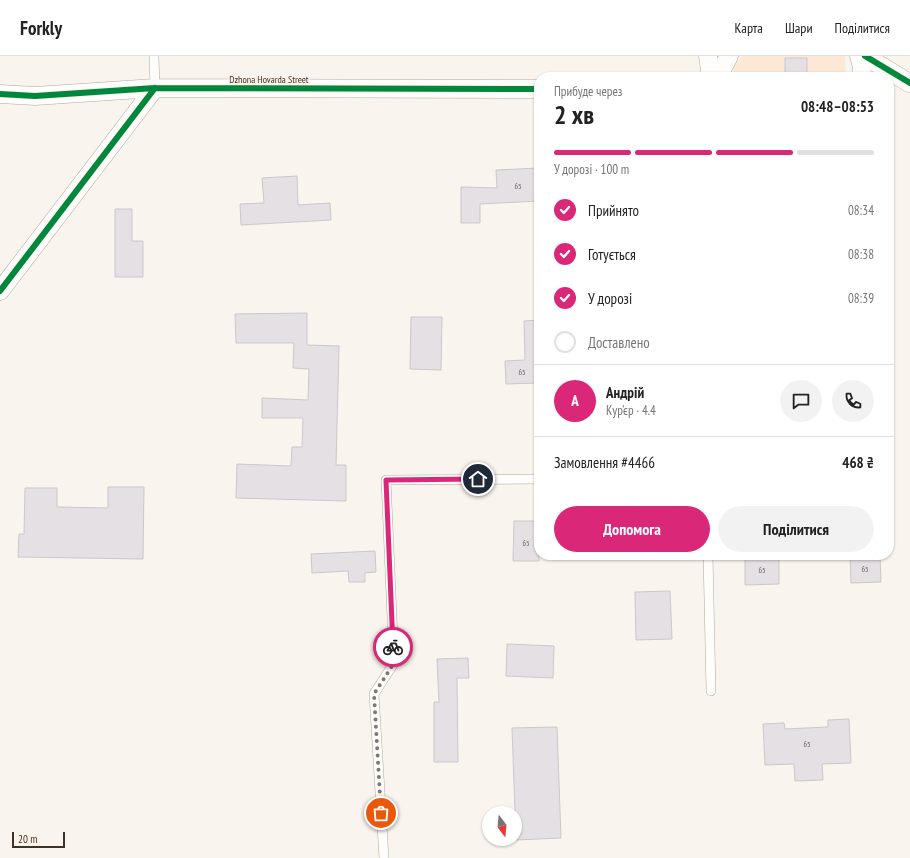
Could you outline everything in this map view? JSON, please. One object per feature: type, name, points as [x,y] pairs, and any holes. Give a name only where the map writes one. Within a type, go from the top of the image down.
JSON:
[{"type":"street","points":[[708,56],[721,71]]},
{"type":"street","points":[[859,56],[862,67],[862,72]]},
{"type":"street","points":[[865,56],[892,72]]},
{"type":"street","points":[[894,73],[910,83]]},
{"type":"street","points":[[894,87],[910,83]]},
{"type":"street","name":"Dzhona Hovarda Street","points":[[0,94],[35,96],[155,88],[534,89]]},
{"type":"street","points":[[0,291],[155,88]]},
{"type":"lane","points":[[154,56],[156,66],[155,88]]},
{"type":"lane","points":[[384,858],[374,694],[394,663],[386,480],[534,479]]},
{"type":"lane","points":[[708,560],[711,691]]},
{"type":"shaded area","points":[[742,56],[845,56],[846,72],[733,72],[734,66]]},
{"type":"building","points":[[785,58],[807,58],[807,72],[785,72]]},
{"type":"building","points":[[534,168],[534,201],[480,204],[480,223],[461,223],[461,187],[497,188],[496,170]]},
{"type":"building","points":[[297,176],[298,205],[330,203],[331,220],[241,225],[240,204],[264,203],[262,178]]},
{"type":"building","points":[[115,209],[132,209],[132,241],[143,241],[143,277],[115,277]]},
{"type":"building","points":[[307,313],[307,345],[339,346],[336,465],[346,465],[346,501],[236,498],[237,464],[291,466],[292,447],[302,447],[303,418],[262,418],[262,398],[308,400],[309,369],[293,368],[294,343],[236,343],[235,314]]},
{"type":"building","points":[[411,317],[442,317],[441,370],[410,369]]},
{"type":"building","points":[[534,320],[534,383],[506,384],[505,361],[525,360],[524,321]]},
{"type":"building","points":[[108,487],[144,487],[143,559],[18,557],[19,534],[24,534],[25,488],[57,488],[57,507],[108,508]]},
{"type":"building","points":[[514,521],[534,521],[534,560],[539,561],[513,561]]},
{"type":"building","points":[[375,551],[376,572],[365,573],[365,582],[349,582],[348,571],[312,573],[311,554]]},
{"type":"building","points":[[745,560],[779,560],[779,584],[745,585]]},
{"type":"building","points":[[850,560],[880,560],[881,582],[851,583]]},
{"type":"building","points":[[670,591],[672,639],[636,640],[635,592]]},
{"type":"building","points":[[507,644],[554,646],[553,678],[506,676]]},
{"type":"building","points":[[468,658],[469,678],[457,678],[458,762],[434,762],[434,702],[439,702],[437,659]]},
{"type":"building","points":[[849,719],[851,763],[822,764],[823,780],[795,781],[794,764],[765,765],[763,724],[784,723],[785,729],[828,727],[828,720]]},
{"type":"building","points":[[557,727],[561,838],[522,840],[522,806],[515,806],[512,728]]},
{"type":"cycle path","points":[[865,56],[892,72]]},
{"type":"cycle path","points":[[894,73],[910,83]]},
{"type":"cycle path","points":[[0,94],[35,96],[155,88],[534,89]]},
{"type":"cycle path","points":[[0,291],[155,88]]},
{"type":"way so far","points":[[381,813],[374,694],[394,663],[393,647]]},
{"type":"route","points":[[393,647],[386,509],[386,480],[478,479]]}]
